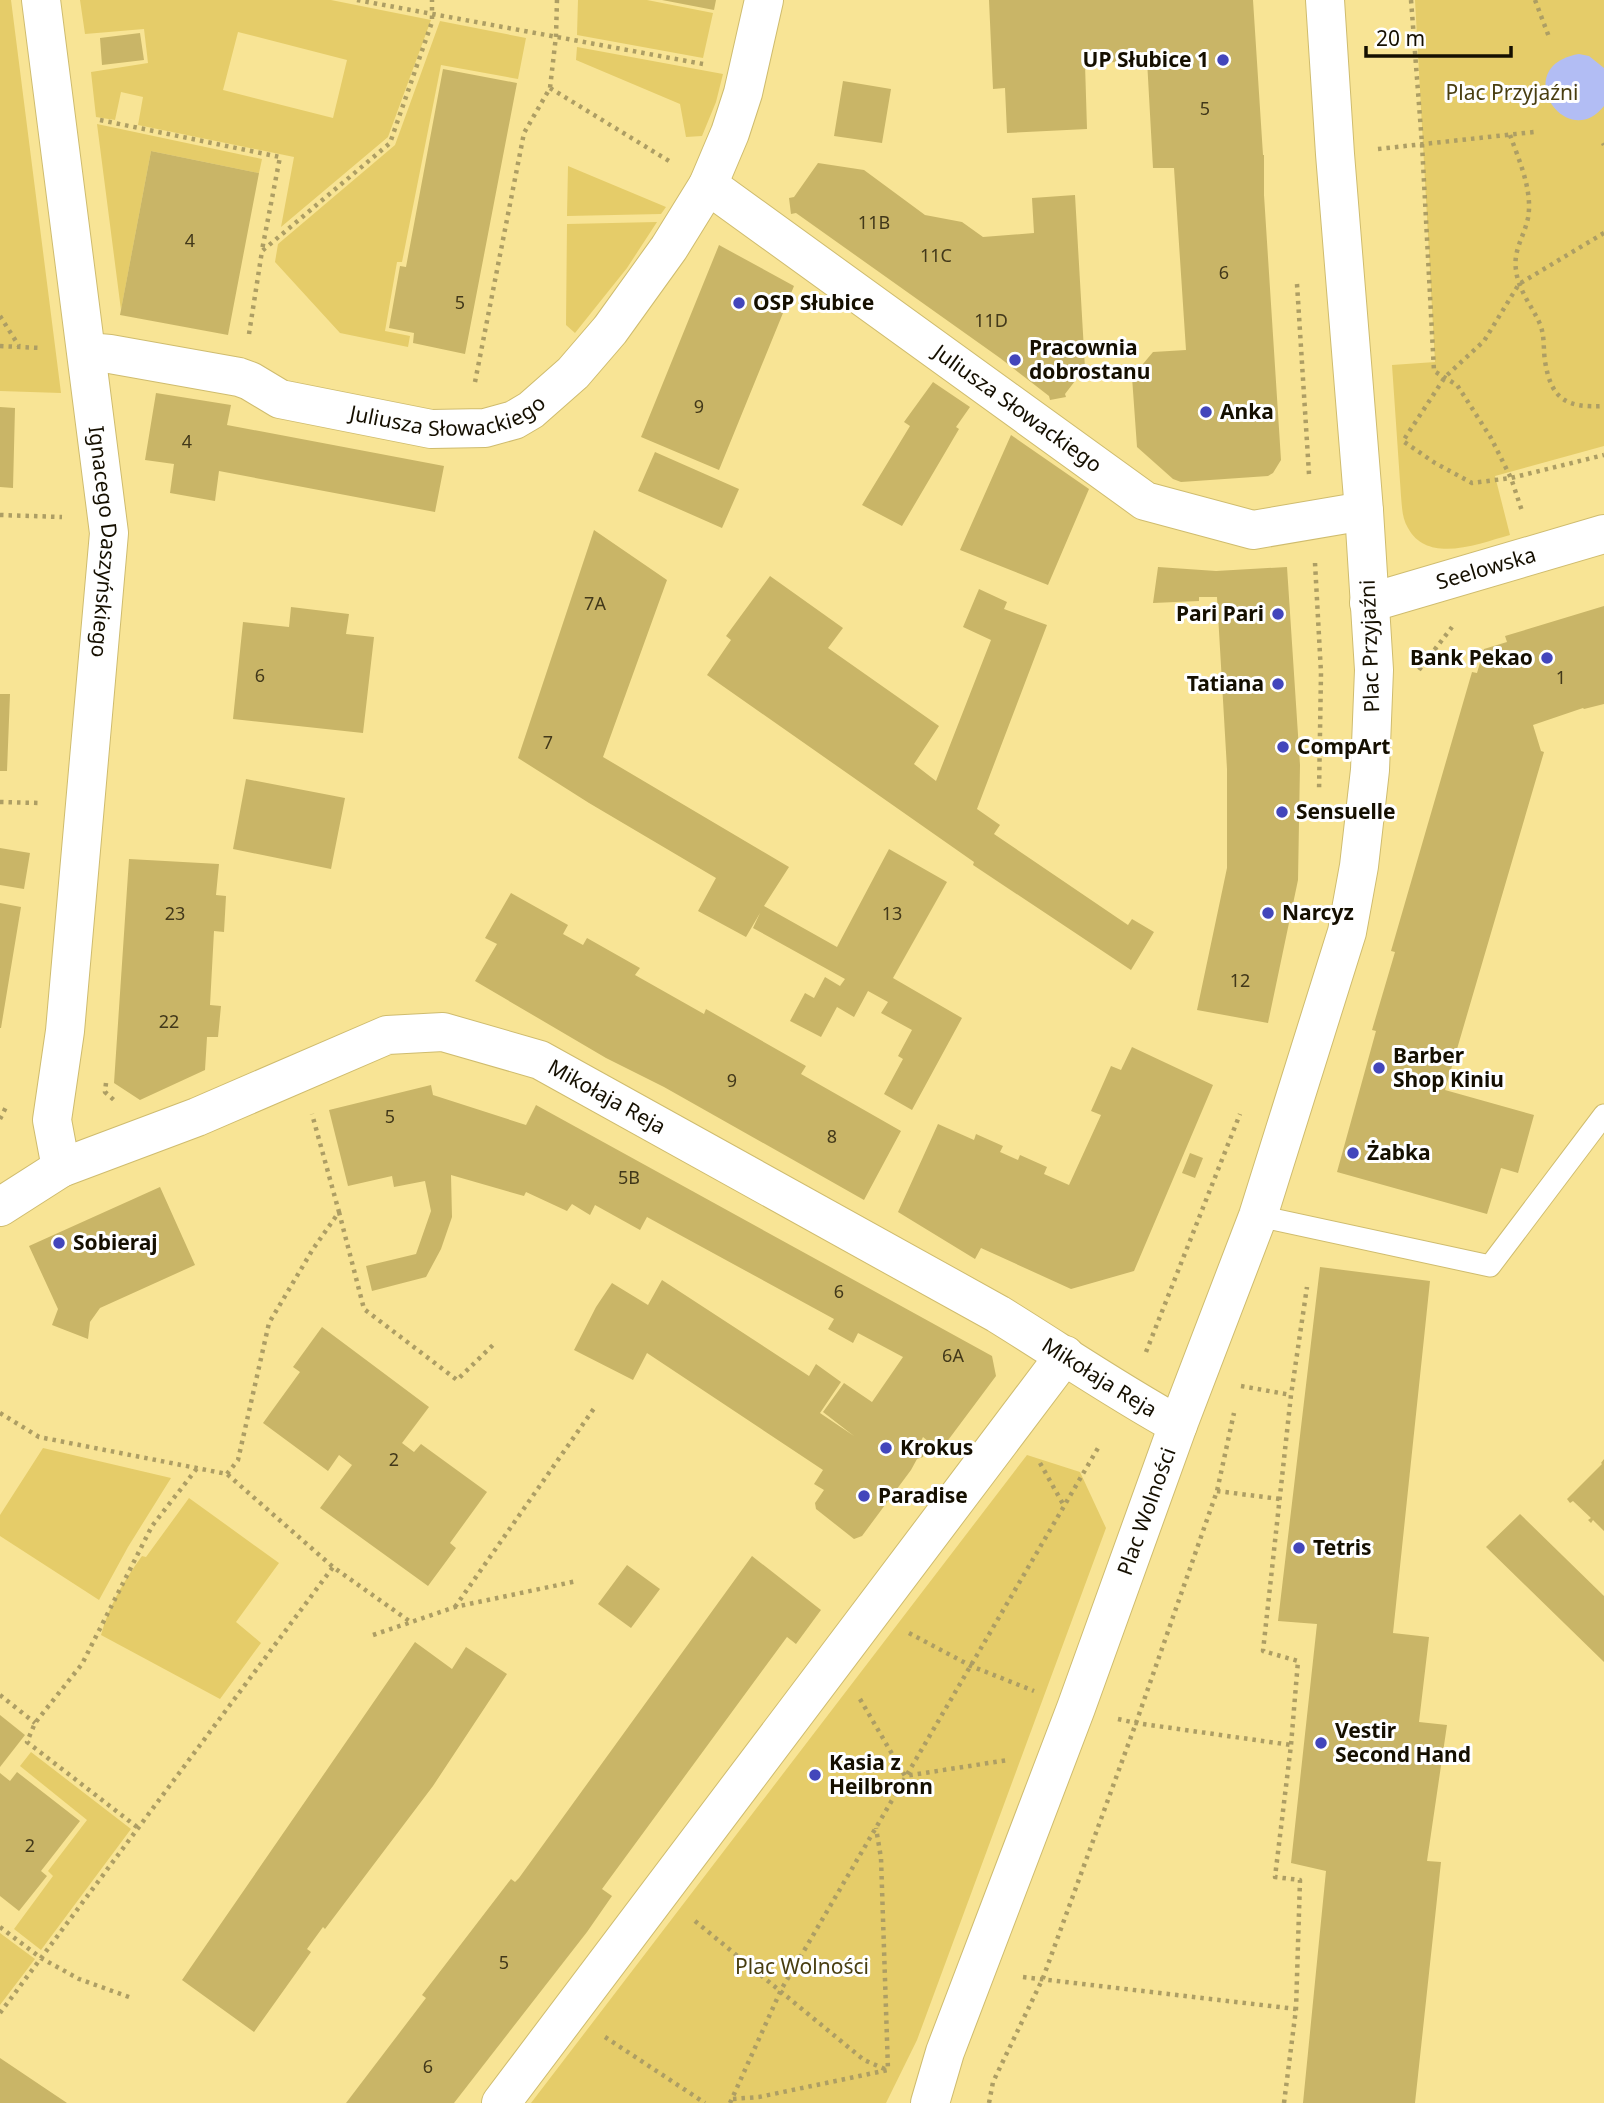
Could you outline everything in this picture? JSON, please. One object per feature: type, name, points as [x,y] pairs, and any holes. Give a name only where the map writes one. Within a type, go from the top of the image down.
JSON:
[{"type":"street","name":"Ignacego Daszyńskiego","points":[[41,0],[109,533],[65,1031],[52,1119],[61,1168]]},
{"type":"street","name":"Juliusza Słowackiego","points":[[87,352],[241,378],[280,399],[423,428],[466,430],[495,426],[523,415],[547,398],[573,373],[631,303],[708,185],[730,133],[749,72],[764,0]]},
{"type":"street","name":"Plac Przyjaźni","points":[[1303,1076],[1347,932],[1359,866],[1370,770],[1374,670],[1325,0]]},
{"type":"street","name":"Juliusza Słowackiego","points":[[708,185],[1145,501],[1253,530],[1364,511]]},
{"type":"street","name":"Seelowska","points":[[1370,603],[1604,534]]},
{"type":"street","name":"Mikołaja Reja","points":[[0,1207],[61,1168],[197,1116],[387,1035],[443,1032],[541,1060],[998,1314],[1065,1355],[1124,1396],[1178,1425]]},
{"type":"street","name":"Plac Wolności","points":[[932,2096],[945,2052],[1258,1216],[1303,1076]]},
{"type":"street","points":[[501,2103],[1065,1355]]},
{"type":"lane","points":[[1258,1216],[1490,1266],[1604,1115]]},
{"type":"path","points":[[357,0],[749,72]]},
{"type":"path","points":[[262,251],[390,143],[432,22],[432,0]]},
{"type":"path","points":[[466,430],[524,133],[550,88],[557,0]]},
{"type":"path","points":[[1411,0],[1422,144],[1433,371],[1457,386],[1491,438],[1511,478],[1537,554]]},
{"type":"path","points":[[1535,0],[1549,37]]},
{"type":"path","points":[[550,88],[708,185]]},
{"type":"path","points":[[89,121],[99,120],[280,157],[241,378]]},
{"type":"path","points":[[1377,149],[1534,132]]},
{"type":"path","points":[[1510,135],[1522,168],[1528,206],[1528,219],[1517,249],[1516,271],[1519,284],[1545,337],[1545,361],[1554,389],[1571,405],[1604,406]]},
{"type":"path","points":[[1604,233],[1519,284],[1484,341],[1445,377],[1403,441],[1435,463],[1472,483],[1511,478],[1604,455]]},
{"type":"path","points":[[1297,280],[1321,673],[1319,799]]},
{"type":"path","points":[[0,316],[20,346]]},
{"type":"path","points":[[0,514],[67,517]]},
{"type":"path","points":[[1418,671],[1452,627],[1464,623]]},
{"type":"path","points":[[0,802],[51,804]]},
{"type":"path","points":[[106,1081],[105,1092],[122,1107]]},
{"type":"path","points":[[0,1119],[10,1100]]},
{"type":"path","points":[[310,1109],[363,1309],[457,1380],[495,1343]]},
{"type":"path","points":[[1146,1352],[1240,1113]]},
{"type":"path","points":[[227,1474],[238,1460],[269,1323],[313,1249],[339,1212]]},
{"type":"path","points":[[1284,2103],[1296,2008],[1300,1880],[1275,1877],[1292,1745],[1298,1661],[1263,1651],[1307,1287]]},
{"type":"path","points":[[1244,1375],[1240,1386],[1292,1395]]},
{"type":"path","points":[[455,1607],[595,1407]]},
{"type":"path","points":[[989,2103],[993,2082],[1043,1978],[1136,1723],[1217,1491],[1234,1412]]},
{"type":"path","points":[[0,1413],[39,1437],[227,1474],[333,1567],[412,1623]]},
{"type":"path","points":[[732,2101],[781,1990],[1098,1448]]},
{"type":"path","points":[[138,1827],[27,1742],[35,1723],[82,1664],[152,1526],[198,1467]]},
{"type":"path","points":[[1217,1491],[1280,1499]]},
{"type":"path","points":[[0,2013],[333,1567]]},
{"type":"path","points":[[373,1635],[455,1607],[577,1581]]},
{"type":"path","points":[[871,1612],[971,1666],[1076,1708],[1136,1723],[1292,1745]]},
{"type":"path","points":[[837,1659],[905,1776]]},
{"type":"path","points":[[0,1695],[35,1723]]},
{"type":"path","points":[[905,1776],[1057,1753]]},
{"type":"path","points":[[876,1827],[881,1858],[888,2070]]},
{"type":"path","points":[[660,1892],[864,2060],[888,2070],[932,2096]]},
{"type":"path","points":[[0,1927],[41,1958],[79,1979],[129,1997]]},
{"type":"path","points":[[976,1974],[1043,1978],[1296,2008]]},
{"type":"path","points":[[569,2013],[705,2103]]},
{"type":"path","points":[[732,2101],[888,2070]]},
{"type":"green space","points":[[0,0],[11,0],[61,393],[0,391]]},
{"type":"green space","points":[[80,0],[331,0],[431,20],[388,137],[281,227],[294,157],[138,125],[143,97],[121,92],[115,120],[96,117],[91,72],[148,63],[144,29],[85,34]],"holes":[[[238,32],[347,60],[333,118],[223,90]]]},
{"type":"green space","points":[[578,0],[647,0],[713,13],[703,58],[577,35]]},
{"type":"green space","name":"Plac Przyjaźni","points":[[1415,0],[1604,0],[1604,446],[1495,476],[1510,535],[1470,546],[1441,549],[1428,546],[1417,539],[1405,520],[1392,365],[1435,362]]},
{"type":"green space","points":[[440,21],[526,38],[518,79],[441,65],[402,262],[397,262],[385,331],[410,336],[408,347],[340,333],[275,262],[278,244],[395,145]]},
{"type":"green space","points":[[577,47],[723,74],[716,102],[702,136],[686,137],[680,104],[576,60]]},
{"type":"green space","points":[[97,124],[262,159],[259,173],[151,151],[121,310]]},
{"type":"green space","points":[[568,166],[666,207],[661,214],[567,216]]},
{"type":"green space","points":[[657,222],[627,268],[575,333],[566,325],[567,224]]},
{"type":"green space","points":[[43,1448],[171,1478],[99,1600],[0,1536],[0,1515]]},
{"type":"green space","name":"Plac Wolności","points":[[1027,1455],[1080,1472],[1106,1528],[917,2040],[886,2103],[531,2103]]},
{"type":"green space","points":[[189,1498],[279,1563],[236,1622],[261,1643],[220,1699],[101,1635],[113,1603],[129,1575],[142,1556],[146,1557]]},
{"type":"green space","points":[[31,1752],[131,1829],[41,1950],[14,1929],[53,1876],[48,1871],[87,1820],[20,1766]]},
{"type":"green space","points":[[0,1933],[35,1959],[0,2005]]},
{"type":"water","points":[[1579,54],[1589,56],[1604,68],[1604,106],[1589,118],[1574,120],[1561,114],[1551,102],[1546,88],[1548,74],[1558,62]]},
{"type":"building","points":[[662,0],[716,0],[714,10]]},
{"type":"building","points":[[989,0],[1253,0],[1281,460],[1268,476],[1181,482],[1173,479],[1137,447],[1132,377],[1153,352],[1186,350],[1174,168],[1153,168],[1147,60],[1085,64],[1087,129],[1007,133],[1005,88],[993,89]]},
{"type":"building","points":[[140,33],[144,60],[102,65],[100,38]]},
{"type":"building","points":[[443,69],[517,83],[465,354],[413,343],[414,333],[389,328],[400,266],[406,267]]},
{"type":"building","points":[[843,81],[891,89],[882,143],[834,136]]},
{"type":"building","points":[[151,151],[259,173],[228,335],[120,315]]},
{"type":"building","points":[[818,163],[864,170],[925,215],[962,222],[983,237],[1034,233],[1032,198],[1075,195],[1085,368],[1065,394],[1066,397],[1050,400],[1049,396],[1000,358],[796,213],[791,214],[789,198],[794,197]]},
{"type":"building","points":[[719,245],[794,286],[719,470],[641,437]]},
{"type":"building","points":[[933,382],[970,407],[956,427],[959,429],[902,526],[862,505],[910,426],[904,422]]},
{"type":"building","points":[[156,393],[231,405],[227,425],[444,466],[435,512],[219,471],[215,501],[170,493],[174,464],[145,460]]},
{"type":"building","points":[[0,407],[15,408],[13,488],[0,487]]},
{"type":"building","points":[[1011,435],[1089,489],[1048,585],[960,550]]},
{"type":"building","points":[[655,452],[739,489],[722,528],[638,491]]},
{"type":"building","points":[[594,530],[667,580],[603,757],[789,867],[764,906],[837,947],[889,849],[947,882],[893,978],[962,1018],[912,1110],[884,1094],[903,1059],[898,1056],[912,1030],[881,1013],[888,1002],[868,991],[854,1017],[837,1007],[821,1037],[790,1021],[805,993],[814,998],[825,977],[840,986],[845,979],[753,928],[760,913],[746,937],[698,911],[716,878],[518,758]]},
{"type":"building","points":[[1158,567],[1216,571],[1287,567],[1300,765],[1298,880],[1268,1023],[1197,1010],[1227,868],[1227,769],[1217,597],[1199,597],[1199,601],[1153,603]]},
{"type":"building","points":[[770,576],[843,628],[828,648],[939,726],[914,764],[936,781],[991,640],[963,627],[979,589],[1007,602],[1004,609],[1047,625],[977,809],[1000,825],[994,834],[1128,925],[1132,919],[1154,932],[1131,970],[973,865],[974,862],[707,675],[731,640],[726,636]]},
{"type":"building","points":[[1604,606],[1604,704],[1583,708],[1533,725],[1541,751],[1544,752],[1445,1090],[1534,1115],[1518,1173],[1501,1168],[1487,1214],[1337,1172],[1376,1031],[1372,1030],[1395,952],[1391,951],[1472,672],[1477,673],[1484,649],[1507,642],[1505,636]]},
{"type":"building","points":[[291,607],[349,614],[346,634],[374,637],[363,733],[233,719],[243,622],[289,627]]},
{"type":"building","points":[[0,694],[10,694],[7,771],[0,771]]},
{"type":"building","points":[[246,779],[345,798],[331,869],[233,849]]},
{"type":"building","points":[[0,848],[30,853],[24,889],[0,885]]},
{"type":"building","points":[[129,859],[219,864],[216,895],[226,896],[224,932],[214,931],[210,1005],[221,1006],[218,1037],[207,1037],[205,1070],[140,1100],[114,1083]]},
{"type":"building","points":[[511,893],[568,925],[563,934],[583,945],[587,938],[640,968],[635,975],[704,1014],[706,1009],[806,1066],[801,1074],[901,1131],[864,1200],[664,1087],[606,1058],[475,981],[497,944],[485,938]]},
{"type":"building","points":[[0,903],[21,907],[1,1028],[0,1028]]},
{"type":"building","points":[[1132,1047],[1213,1085],[1134,1271],[1071,1289],[981,1248],[975,1259],[898,1212],[938,1124],[974,1140],[976,1134],[1003,1146],[1000,1152],[1018,1160],[1020,1155],[1047,1167],[1044,1174],[1069,1185],[1101,1115],[1091,1111],[1111,1066],[1121,1070]]},
{"type":"building","points":[[431,1085],[433,1095],[526,1125],[536,1105],[992,1356],[996,1376],[940,1451],[923,1437],[923,1457],[917,1459],[862,1536],[854,1539],[816,1509],[815,1503],[824,1490],[814,1484],[823,1470],[647,1353],[633,1380],[574,1350],[612,1283],[648,1305],[662,1280],[809,1376],[816,1364],[841,1382],[820,1413],[854,1436],[823,1412],[844,1383],[872,1402],[903,1357],[858,1333],[853,1343],[828,1329],[834,1319],[647,1217],[640,1230],[595,1205],[590,1215],[572,1204],[567,1211],[526,1192],[524,1196],[451,1175],[452,1217],[441,1249],[426,1277],[372,1291],[366,1266],[416,1254],[431,1211],[425,1181],[394,1187],[392,1176],[348,1186],[329,1110]]},
{"type":"building","points":[[1190,1153],[1203,1158],[1195,1178],[1182,1173]]},
{"type":"building","points":[[160,1187],[195,1265],[100,1308],[90,1322],[88,1339],[52,1325],[58,1309],[29,1246]]},
{"type":"building","points":[[1320,1267],[1430,1281],[1393,1633],[1429,1637],[1419,1722],[1447,1725],[1427,1861],[1441,1862],[1415,2103],[1303,2103],[1326,1871],[1291,1863],[1317,1624],[1278,1621]]},
{"type":"building","points":[[322,1327],[429,1407],[402,1443],[414,1452],[421,1444],[487,1492],[450,1543],[456,1548],[428,1586],[320,1508],[352,1465],[339,1455],[328,1471],[263,1423],[300,1372],[293,1367]]},
{"type":"building","points":[[1604,1459],[1604,1531],[1593,1520],[1591,1523],[1588,1520],[1591,1518],[1573,1501],[1570,1503],[1567,1499]]},
{"type":"building","points":[[1520,1514],[1604,1596],[1604,1662],[1486,1547]]},
{"type":"building","points":[[752,1556],[821,1610],[796,1644],[787,1637],[602,1889],[612,1896],[587,1932],[454,2103],[346,2103],[426,1998],[422,1995],[511,1879],[515,1882],[519,1878]]},
{"type":"building","points":[[627,1565],[660,1589],[631,1628],[598,1604]]},
{"type":"building","points":[[415,1642],[452,1669],[466,1647],[507,1674],[433,1786],[307,1949],[311,1952],[254,2032],[182,1980]]},
{"type":"building","points":[[0,1715],[25,1735],[0,1767]]},
{"type":"building","points":[[17,1772],[80,1821],[41,1871],[47,1876],[19,1911],[0,1896],[0,1773],[10,1781]]},
{"type":"building","points":[[0,2058],[67,2103],[0,2103]]},
{"type":"place","name":"UP Słubice 1","points":[[1223,60]]},
{"type":"place","name":"OSP Słubice","points":[[739,303]]},
{"type":"place","name":"Pracownia dobrostanu","points":[[1015,360]]},
{"type":"place","name":"Anka","points":[[1206,412]]},
{"type":"place","name":"Pari Pari","points":[[1278,614]]},
{"type":"place","name":"Bank Pekao","points":[[1547,658]]},
{"type":"place","name":"Tatiana","points":[[1278,684]]},
{"type":"place","name":"CompArt","points":[[1283,747]]},
{"type":"place","name":"Sensuelle","points":[[1282,812]]},
{"type":"place","name":"Narcyz","points":[[1268,913]]},
{"type":"place","name":"Barber Shop Kiniu","points":[[1379,1068]]},
{"type":"place","name":"Żabka","points":[[1353,1153]]},
{"type":"place","name":"Sobieraj","points":[[59,1243]]},
{"type":"place","name":"Krokus","points":[[886,1448]]},
{"type":"place","name":"Paradise","points":[[864,1496]]},
{"type":"place","name":"Tetris","points":[[1299,1548]]},
{"type":"place","name":"Vestir Second Hand","points":[[1321,1743]]},
{"type":"place","name":"Kasia z Heilbronn","points":[[815,1775]]}]
